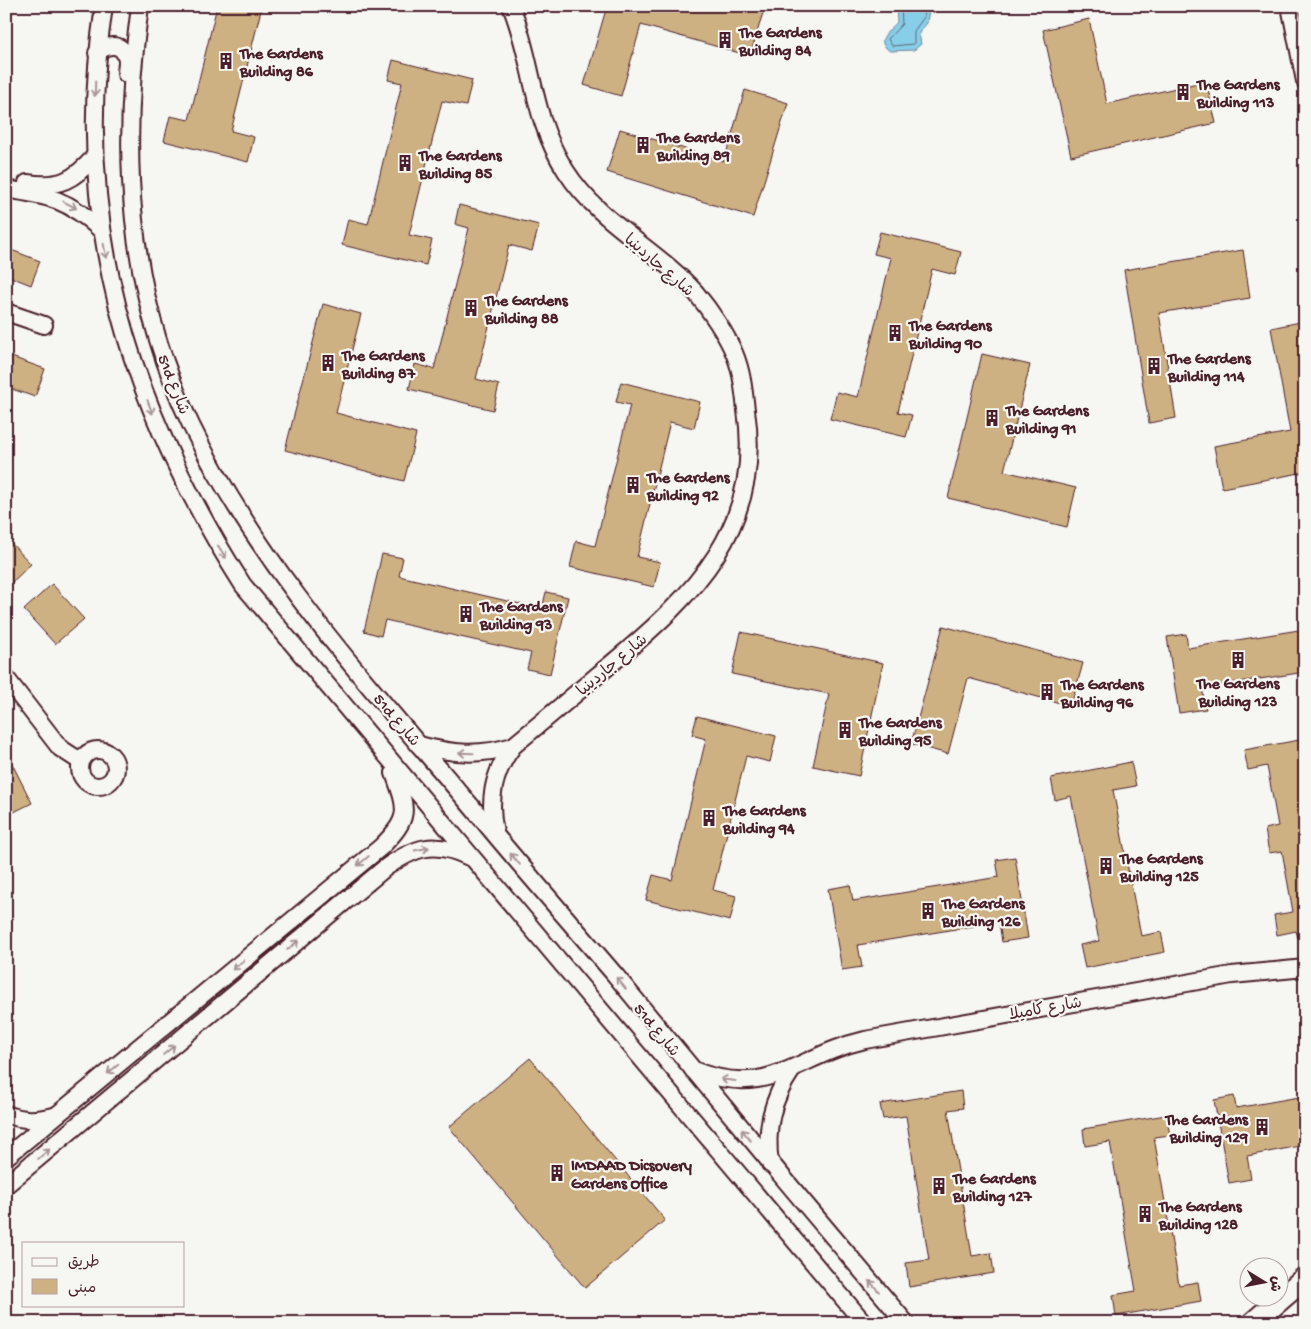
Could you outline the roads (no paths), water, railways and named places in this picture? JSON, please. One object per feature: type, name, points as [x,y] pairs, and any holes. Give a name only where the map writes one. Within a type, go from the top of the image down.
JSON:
[{"type":"main road","points":[[1253,1323],[1305,1278]]},
{"type":"street","name":"51d شارع","points":[[104,6],[97,53],[95,156],[101,230],[128,347],[149,406],[174,464],[209,531],[243,585],[389,762],[864,1323]]},
{"type":"street","name":"51d شارع","points":[[140,6],[136,35],[129,169],[134,232],[140,267],[160,343],[191,424],[233,501],[312,617],[770,1164],[906,1323]]},
{"type":"street","name":"شارع جاردينيا","points":[[496,836],[491,814],[492,788],[503,760],[513,746],[653,629],[677,606],[714,561],[736,517],[744,491],[748,459],[749,426],[735,355],[697,294],[674,271],[610,222],[584,196],[549,144],[539,115],[520,28],[511,6]]},
{"type":"street","points":[[1290,6],[1305,82]]},
{"type":"street","points":[[97,53],[104,46],[113,45],[122,48],[126,57],[126,101],[131,122]]},
{"type":"street","points":[[6,180],[44,185],[58,184],[72,178],[95,156]]},
{"type":"street","points":[[6,189],[38,194],[63,201],[77,208],[101,230]]},
{"type":"street","points":[[6,312],[44,325]]},
{"type":"street","points":[[6,678],[60,748],[80,761]]},
{"type":"street","name":"شارع جاردينيا","points":[[419,745],[443,752],[468,754],[490,752],[513,746]]},
{"type":"street","points":[[6,1157],[380,847],[397,830],[403,821],[404,810],[402,796],[389,762]]},
{"type":"street","points":[[6,1185],[406,853],[424,847],[441,847],[455,850],[472,859]]},
{"type":"street","name":"شارع كاميلا","points":[[692,1070],[723,1080],[739,1081],[775,1076],[792,1070],[827,1050],[865,1040],[1204,980],[1275,970],[1305,968]]},
{"type":"street","name":"شارع كاميلا","points":[[770,1164],[770,1120],[778,1093],[792,1070]]},
{"type":"street","points":[[6,1114],[24,1120],[35,1120],[58,1115]]},
{"type":"water","points":[[896,6],[927,6],[929,9],[927,23],[919,33],[921,44],[914,50],[890,51],[883,43],[884,36],[897,22]]},
{"type":"railway","points":[[1298,1323],[1305,1317]]},
{"type":"place","name":"The Gardens Building 84","points":[[725,40]]},
{"type":"place","name":"The Gardens Building 86","points":[[226,61]]},
{"type":"place","name":"The Gardens Building 113","points":[[1183,92]]},
{"type":"place","name":"The Gardens Building 89","points":[[643,145]]},
{"type":"place","name":"The Gardens Building 85","points":[[405,163]]},
{"type":"place","name":"The Gardens Building 88","points":[[471,308]]},
{"type":"place","name":"The Gardens Building 90","points":[[895,333]]},
{"type":"place","name":"The Gardens Building 87","points":[[328,363]]},
{"type":"place","name":"The Gardens Building 114","points":[[1154,366]]},
{"type":"place","name":"The Gardens Building 91","points":[[992,418]]},
{"type":"place","name":"The Gardens Building 92","points":[[633,485]]},
{"type":"place","name":"The Gardens Building 93","points":[[466,614]]},
{"type":"place","name":"The Gardens Building 123","points":[[1238,660]]},
{"type":"place","name":"The Gardens Building 96","points":[[1047,692]]},
{"type":"place","name":"The Gardens Building 95","points":[[845,730]]},
{"type":"place","name":"The Gardens Building 94","points":[[709,818]]},
{"type":"place","name":"The Gardens Building 125","points":[[1106,866]]},
{"type":"place","name":"The Gardens Building 126","points":[[928,911]]},
{"type":"place","name":"The Gardens Building 129","points":[[1262,1127]]},
{"type":"place","name":"IMDAAD Dicsovery Gardens Office","points":[[557,1173]]},
{"type":"place","name":"The Gardens Building 127","points":[[939,1186]]},
{"type":"place","name":"The Gardens Building 128","points":[[1145,1214]]}]
